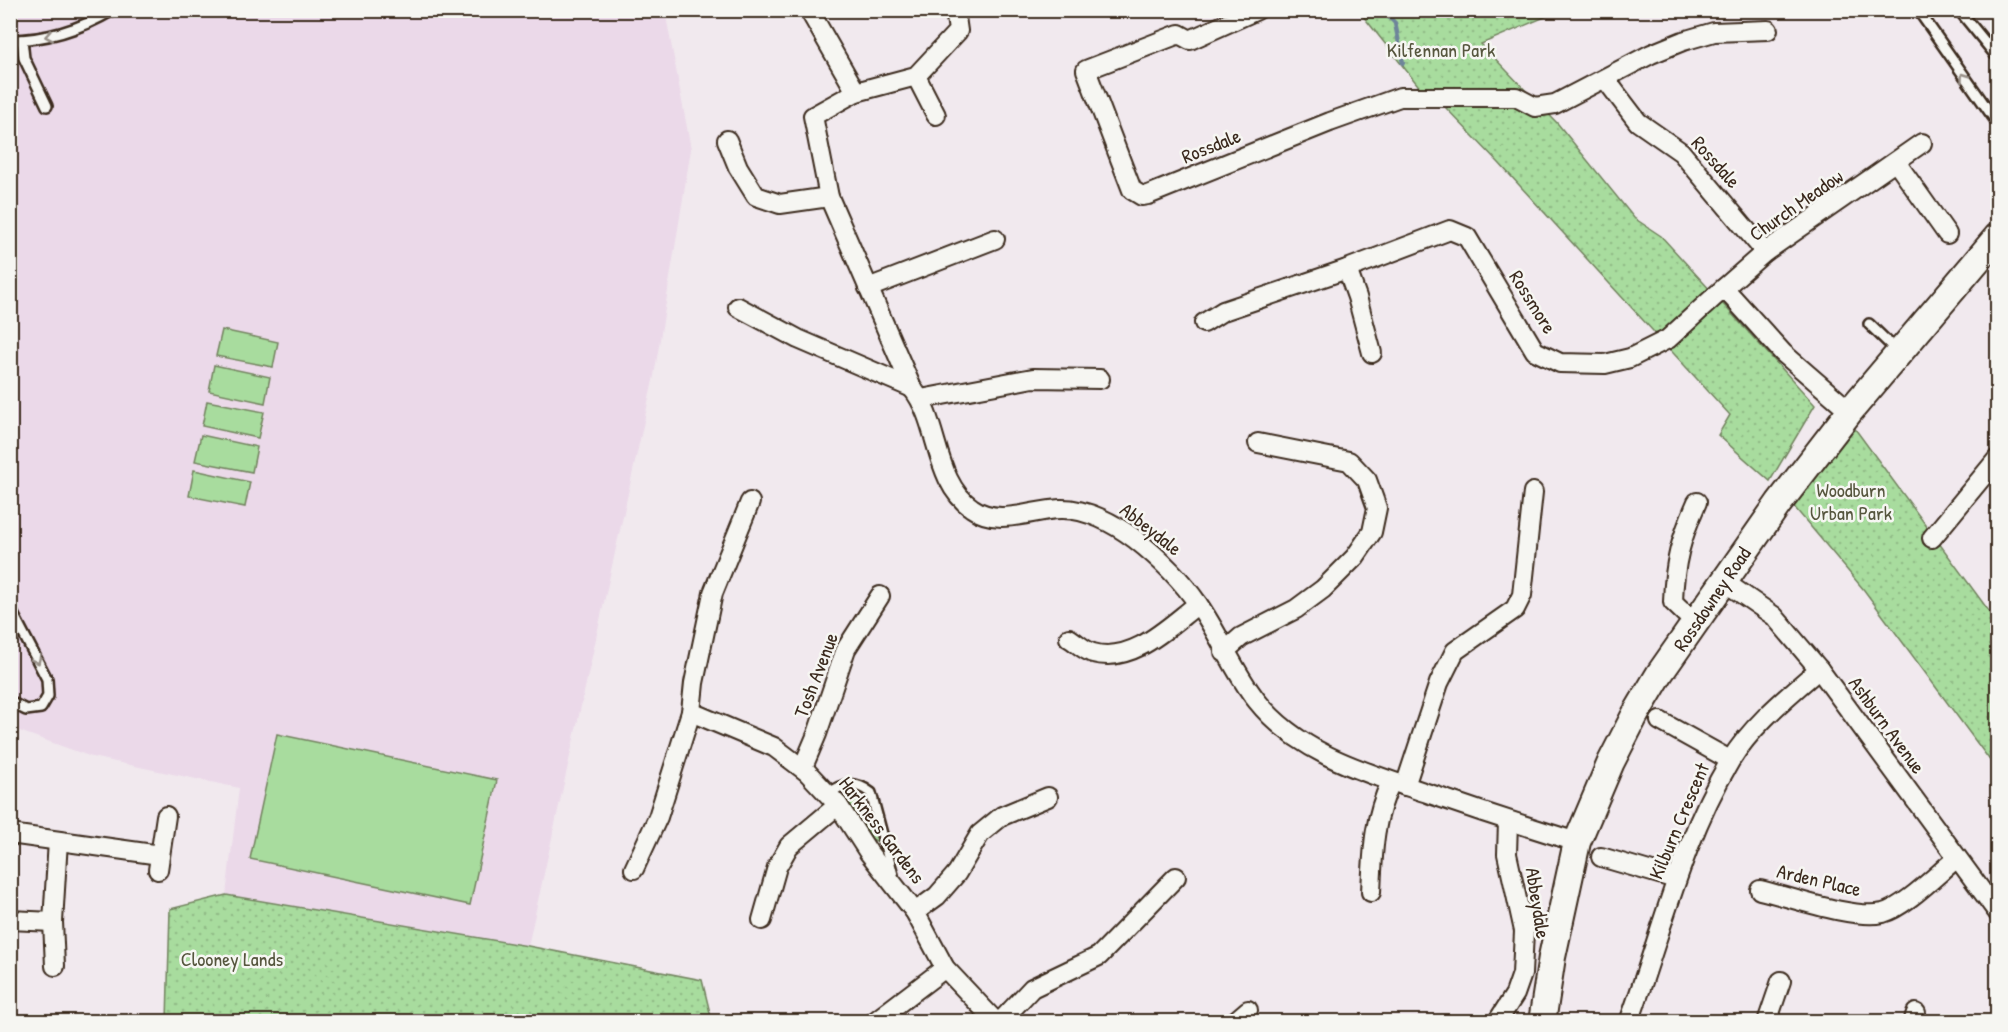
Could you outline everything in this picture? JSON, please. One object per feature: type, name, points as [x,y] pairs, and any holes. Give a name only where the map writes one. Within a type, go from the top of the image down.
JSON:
[{"type":"main road","name":"Rossdowney Road","points":[[1542,1022],[1552,957],[1577,842],[1611,762],[1635,715],[1660,673],[1779,503],[1850,411],[1998,236]]},
{"type":"street","points":[[809,10],[856,92]]},
{"type":"street","points":[[936,115],[916,76],[958,31],[955,10]]},
{"type":"street","name":"Rossdale","points":[[1257,10],[1190,40],[1179,34],[1086,70],[1132,190],[1142,196],[1400,97],[1516,97],[1535,107],[1555,104],[1606,80],[1652,54],[1714,32],[1768,30]]},
{"type":"street","name":"Abbeydale","points":[[916,76],[856,92],[813,116],[829,197],[917,394],[944,469],[956,490],[971,508],[984,515],[1002,518],[1062,508],[1104,519],[1157,557],[1198,604],[1224,652],[1257,700],[1278,724],[1320,753],[1398,784],[1577,842]]},
{"type":"street","name":"Rossdale","points":[[1606,80],[1638,122],[1681,152],[1766,252]]},
{"type":"street","points":[[727,140],[738,167],[756,196],[780,204],[829,197]]},
{"type":"street","name":"Church Meadow","points":[[1724,288],[1766,252],[1922,143]]},
{"type":"street","points":[[1896,162],[1947,234]]},
{"type":"street","name":"Rossmore","points":[[1204,323],[1239,305],[1347,269],[1450,230],[1467,237],[1535,351],[1560,363],[1605,364],[1630,357],[1668,339],[1724,288]]},
{"type":"street","points":[[868,288],[995,240]]},
{"type":"street","points":[[1347,269],[1372,353]]},
{"type":"street","points":[[1724,288],[1783,353],[1850,411]]},
{"type":"street","points":[[738,307],[798,339],[917,394],[1033,378],[1100,379]]},
{"type":"street","points":[[1224,652],[1241,637],[1296,609],[1323,589],[1355,557],[1372,532],[1377,508],[1367,480],[1349,461],[1258,443]]},
{"type":"street","points":[[1932,538],[1998,458]]},
{"type":"street","points":[[1371,892],[1375,825],[1379,807],[1398,784],[1438,683],[1455,651],[1515,609],[1521,595],[1533,492]]},
{"type":"street","points":[[634,869],[658,817],[691,712],[714,593],[750,502]]},
{"type":"street","points":[[1696,624],[1673,602],[1674,566],[1697,502]]},
{"type":"street","name":"Ashburn Avenue","points":[[1723,581],[1774,616],[1819,669],[1998,913]]},
{"type":"street","name":"Tosh Avenue","points":[[807,772],[803,767],[817,734],[846,649],[880,597]]},
{"type":"street","points":[[1069,638],[1092,653],[1119,654],[1140,646],[1198,604]]},
{"type":"street","name":"Kilburn Crescent","points":[[1629,1022],[1676,879],[1730,760],[1761,722],[1819,669]]},
{"type":"street","name":"Harkness Gardens","points":[[691,712],[774,747],[807,772],[833,799],[915,912],[945,968],[998,1022]]},
{"type":"street","points":[[1660,721],[1730,760]]},
{"type":"street","points":[[915,912],[937,896],[957,873],[980,834],[1002,816],[1048,796]]},
{"type":"street","points":[[762,920],[777,867],[789,846],[833,799]]},
{"type":"street","points":[[10,834],[58,841],[159,862],[166,816]]},
{"type":"street","name":"Abbeydale","points":[[1497,1022],[1515,994],[1522,975],[1524,931],[1507,854],[1508,821]]},
{"type":"street","points":[[55,966],[53,922],[58,841]]},
{"type":"street","points":[[1601,857],[1676,879]]},
{"type":"street","name":"Arden Place","points":[[1760,890],[1846,911],[1884,913],[1902,902],[1958,858]]},
{"type":"street","points":[[998,1022],[1032,988],[1099,956],[1176,877]]},
{"type":"street","points":[[10,920],[53,922]]},
{"type":"street","points":[[874,1022],[945,968]]},
{"type":"street","points":[[1767,1022],[1781,981]]},
{"type":"lane","points":[[10,40],[22,40],[86,26],[113,10]]},
{"type":"lane","points":[[1918,10],[1998,124]]},
{"type":"lane","points":[[1959,10],[1998,58]]},
{"type":"lane","points":[[22,40],[24,58],[47,106]]},
{"type":"lane","points":[[1869,324],[1899,353]]},
{"type":"lane","points":[[10,608],[47,679],[48,696],[41,708],[26,710],[10,702]]},
{"type":"lane","points":[[833,799],[847,783],[856,784],[871,793],[896,888]]},
{"type":"shaded area","points":[[10,11],[665,11],[691,149],[654,376],[528,946],[226,895],[239,788],[92,757],[11,728]]},
{"type":"green space","name":"Kilfennan Park","points":[[1359,11],[1559,11],[1481,44],[1558,124],[1634,218],[1661,236],[1815,405],[1770,481],[1718,435],[1730,415],[1499,163],[1446,108],[1425,94]]},
{"type":"green space","points":[[222,330],[278,342],[273,367],[216,356]]},
{"type":"green space","points":[[214,365],[270,377],[265,403],[209,391]]},
{"type":"green space","points":[[207,401],[264,412],[258,438],[202,426]]},
{"type":"green space","name":"Woodburn Urban Park","points":[[1853,426],[1997,622],[1997,770],[1864,590],[1790,502]]},
{"type":"green space","points":[[201,435],[257,447],[252,472],[195,461]]},
{"type":"green space","points":[[194,470],[250,482],[245,507],[189,496]]},
{"type":"green space","points":[[277,734],[497,780],[470,905],[250,859]]},
{"type":"green space","points":[[849,792],[862,802],[878,842],[872,839],[843,798]]},
{"type":"green space","name":"Clooney Lands","points":[[226,895],[528,946],[702,980],[712,1021],[167,1021],[170,909]]},
{"type":"waterway","points":[[1382,10],[1395,23],[1403,63]]}]
